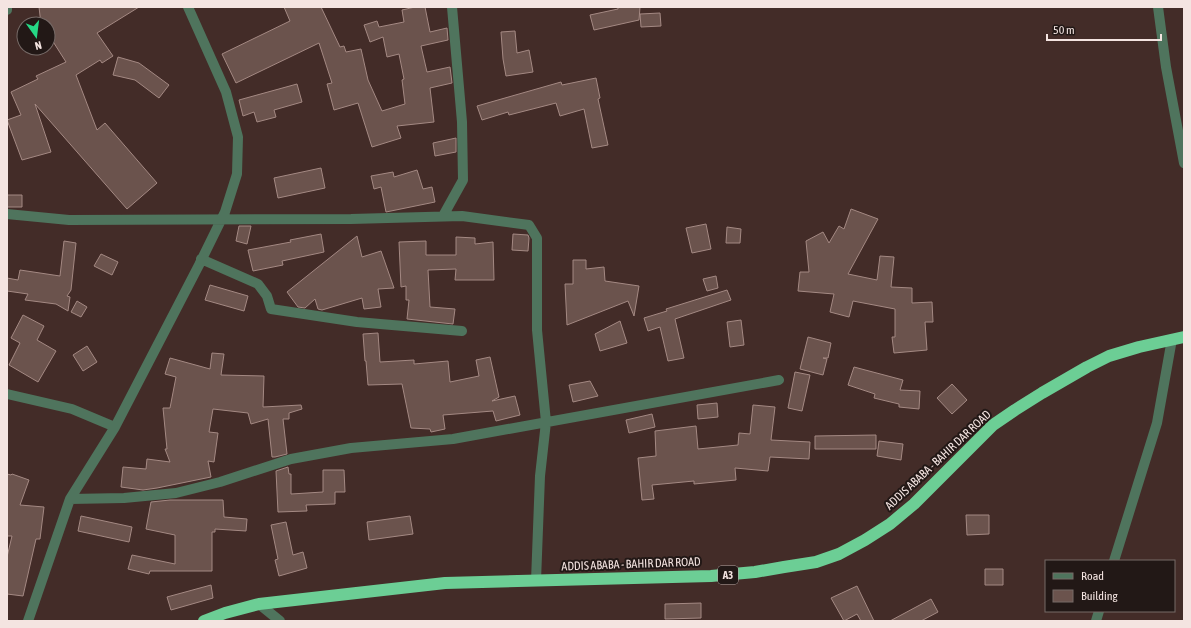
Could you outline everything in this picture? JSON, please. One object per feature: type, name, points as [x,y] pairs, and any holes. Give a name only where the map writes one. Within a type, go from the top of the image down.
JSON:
[{"type":"highway","name":"ADDIS ABABA - BAHIR DAR ROAD","points":[[204,621],[225,613],[258,604],[445,583],[711,576],[748,573],[816,562],[840,554],[890,524],[908,509],[993,426],[1014,410],[1087,367],[1109,356],[1138,347],[1178,338]]},
{"type":"street","points":[[28,621],[70,499],[115,427],[202,259],[222,220],[237,174],[238,137],[226,92],[188,7]]},
{"type":"street","points":[[442,216],[463,180],[462,122],[452,7]]},
{"type":"street","points":[[1158,7],[1166,67],[1184,164]]},
{"type":"street","points":[[7,214],[69,220],[351,219],[462,216],[529,225],[537,238],[537,330],[546,422],[540,476],[536,581]]},
{"type":"street","points":[[202,259],[258,284],[267,296],[271,309],[357,322],[462,331]]},
{"type":"street","points":[[1114,560],[1157,423],[1178,338]]},
{"type":"street","points":[[70,499],[124,498],[176,493],[220,482],[291,459],[351,448],[453,439],[779,380]]},
{"type":"street","points":[[7,394],[72,409],[115,427]]},
{"type":"street","points":[[258,604],[280,621]]},
{"type":"building","points":[[39,7],[139,7],[97,33],[113,56],[102,63],[100,60],[76,75],[97,130],[105,123],[157,183],[127,209],[35,104],[51,152],[22,160],[7,120],[21,115],[11,92],[38,79],[36,76],[66,62],[56,46],[56,16],[40,16]]},
{"type":"building","points":[[284,7],[321,7],[340,47],[344,46],[346,52],[361,49],[368,80],[382,111],[405,104],[402,80],[404,79],[399,54],[387,57],[383,37],[370,42],[364,25],[377,21],[379,27],[404,22],[402,10],[415,7],[425,7],[430,32],[447,28],[448,40],[421,46],[427,72],[450,67],[452,83],[430,88],[434,122],[397,126],[401,138],[372,147],[358,103],[334,110],[327,84],[332,83],[319,43],[236,83],[222,54],[290,21]]},
{"type":"building","points":[[618,7],[640,7],[639,20],[594,30],[590,15],[618,9]]},
{"type":"building","points":[[660,13],[661,26],[641,27],[640,14]]},
{"type":"building","points":[[515,31],[517,53],[529,50],[533,72],[506,76],[501,32]]},
{"type":"building","points":[[118,57],[139,63],[169,85],[159,98],[135,80],[113,75]]},
{"type":"building","points":[[596,78],[600,98],[598,99],[608,145],[592,148],[584,109],[560,116],[556,103],[509,115],[508,112],[482,120],[477,106],[561,82],[562,85]]},
{"type":"building","points":[[297,84],[302,102],[274,110],[276,117],[257,122],[254,112],[243,116],[239,100]]},
{"type":"building","points":[[456,138],[456,152],[435,156],[433,143]]},
{"type":"building","points":[[321,168],[325,188],[278,198],[274,178]]},
{"type":"building","points":[[417,170],[423,189],[432,187],[435,202],[386,212],[381,187],[374,189],[371,176],[393,172],[394,177]]},
{"type":"building","points":[[7,195],[22,195],[22,207],[7,207]]},
{"type":"building","points":[[851,209],[878,219],[848,274],[877,280],[880,256],[894,257],[891,287],[912,288],[912,303],[932,302],[933,322],[925,322],[927,350],[894,353],[892,337],[895,337],[895,309],[853,301],[849,317],[830,312],[834,294],[798,291],[800,272],[809,272],[806,241],[823,232],[829,243],[839,226],[844,229]]},
{"type":"building","points":[[706,224],[711,249],[692,253],[686,228]]},
{"type":"building","points":[[239,226],[251,226],[247,244],[236,241]]},
{"type":"building","points":[[727,227],[741,229],[740,243],[726,243]]},
{"type":"building","points":[[321,234],[324,252],[282,261],[283,265],[253,271],[248,250],[291,242],[290,240]]},
{"type":"building","points":[[513,234],[528,235],[528,251],[512,250]]},
{"type":"building","points":[[357,236],[362,257],[381,251],[394,288],[378,289],[381,307],[364,309],[362,298],[322,310],[318,309],[315,299],[305,308],[298,307],[287,292]]},
{"type":"building","points":[[456,237],[475,238],[475,244],[493,242],[494,280],[455,280],[456,269],[428,270],[430,307],[455,309],[453,324],[407,319],[409,300],[406,300],[406,286],[401,287],[399,242],[426,241],[426,255],[456,255]]},
{"type":"building","points":[[64,241],[76,243],[71,290],[67,296],[70,297],[68,311],[56,304],[25,300],[28,294],[7,291],[7,278],[18,280],[20,270],[60,276]]},
{"type":"building","points":[[101,254],[118,262],[112,275],[94,266]]},
{"type":"building","points":[[573,260],[586,260],[586,269],[604,267],[605,281],[639,286],[634,316],[628,301],[567,325],[565,284],[573,284]]},
{"type":"building","points":[[716,276],[718,288],[707,291],[703,279]]},
{"type":"building","points":[[210,285],[248,296],[244,311],[205,300]]},
{"type":"building","points":[[727,290],[731,300],[675,319],[684,358],[668,361],[660,327],[648,331],[644,318],[667,311],[666,309]]},
{"type":"building","points":[[77,301],[87,307],[81,317],[71,312]]},
{"type":"building","points":[[23,315],[44,326],[37,340],[56,351],[38,382],[9,365],[20,343],[11,338]]},
{"type":"building","points":[[741,320],[744,345],[730,347],[727,322]]},
{"type":"building","points":[[620,321],[627,343],[600,351],[595,334]]},
{"type":"building","points":[[378,333],[380,362],[414,360],[414,364],[448,361],[450,382],[479,376],[476,360],[490,357],[499,397],[492,401],[515,396],[520,415],[496,421],[493,411],[443,415],[445,429],[431,432],[430,429],[411,428],[402,384],[368,385],[363,334]]},
{"type":"building","points":[[808,337],[831,343],[828,358],[823,358],[827,359],[823,375],[800,369]]},
{"type":"building","points":[[87,346],[97,362],[83,371],[73,355]]},
{"type":"building","points":[[212,353],[224,354],[221,375],[264,376],[263,407],[301,405],[302,409],[289,413],[289,419],[283,419],[287,454],[272,457],[268,419],[251,424],[248,413],[213,409],[209,432],[218,433],[214,462],[208,461],[211,477],[143,490],[121,487],[123,467],[146,469],[147,459],[170,462],[165,449],[167,449],[163,408],[170,408],[176,377],[165,374],[170,358],[210,369]]},
{"type":"building","points":[[854,367],[903,380],[900,390],[920,391],[919,409],[899,407],[899,404],[874,398],[875,394],[848,385]]},
{"type":"building","points":[[795,372],[810,375],[802,411],[788,408]]},
{"type":"building","points":[[590,381],[598,396],[573,402],[569,385]]},
{"type":"building","points":[[952,384],[967,400],[952,414],[937,398]]},
{"type":"building","points":[[717,403],[718,417],[698,419],[697,405]]},
{"type":"building","points":[[753,405],[775,407],[771,440],[810,442],[809,459],[770,457],[768,471],[735,468],[736,480],[694,484],[694,481],[652,485],[654,499],[642,500],[638,458],[656,456],[655,431],[696,426],[698,449],[738,445],[739,433],[750,434]]},
{"type":"building","points":[[652,414],[655,427],[629,433],[626,420]]},
{"type":"building","points":[[876,435],[876,449],[815,449],[815,436]]},
{"type":"building","points":[[879,441],[903,444],[901,460],[877,456]]},
{"type":"building","points":[[288,467],[289,474],[291,474],[291,494],[323,492],[323,470],[344,470],[345,492],[335,492],[335,504],[306,505],[307,511],[278,512],[276,471]]},
{"type":"building","points":[[7,474],[12,474],[29,480],[20,505],[44,507],[40,539],[36,539],[23,596],[7,594],[7,557],[12,536],[7,536]]},
{"type":"building","points":[[170,500],[223,500],[224,517],[247,519],[246,531],[215,529],[215,532],[212,532],[212,571],[150,571],[149,574],[128,569],[132,555],[175,564],[175,535],[146,529],[151,502]]},
{"type":"building","points":[[966,515],[989,515],[989,534],[967,535]]},
{"type":"building","points":[[81,516],[132,527],[129,542],[78,531]]},
{"type":"building","points":[[410,516],[413,534],[369,540],[367,522]]},
{"type":"building","points":[[286,522],[293,555],[303,552],[307,568],[279,576],[275,560],[278,559],[271,525]]},
{"type":"building","points":[[985,569],[1003,569],[1003,585],[985,585]]},
{"type":"building","points":[[211,585],[213,598],[171,610],[167,597]]},
{"type":"building","points":[[857,586],[874,621],[861,621],[857,614],[844,621],[831,598]]},
{"type":"building","points":[[931,599],[938,612],[921,621],[890,621]]},
{"type":"building","points":[[701,603],[701,618],[665,619],[665,604]]}]
